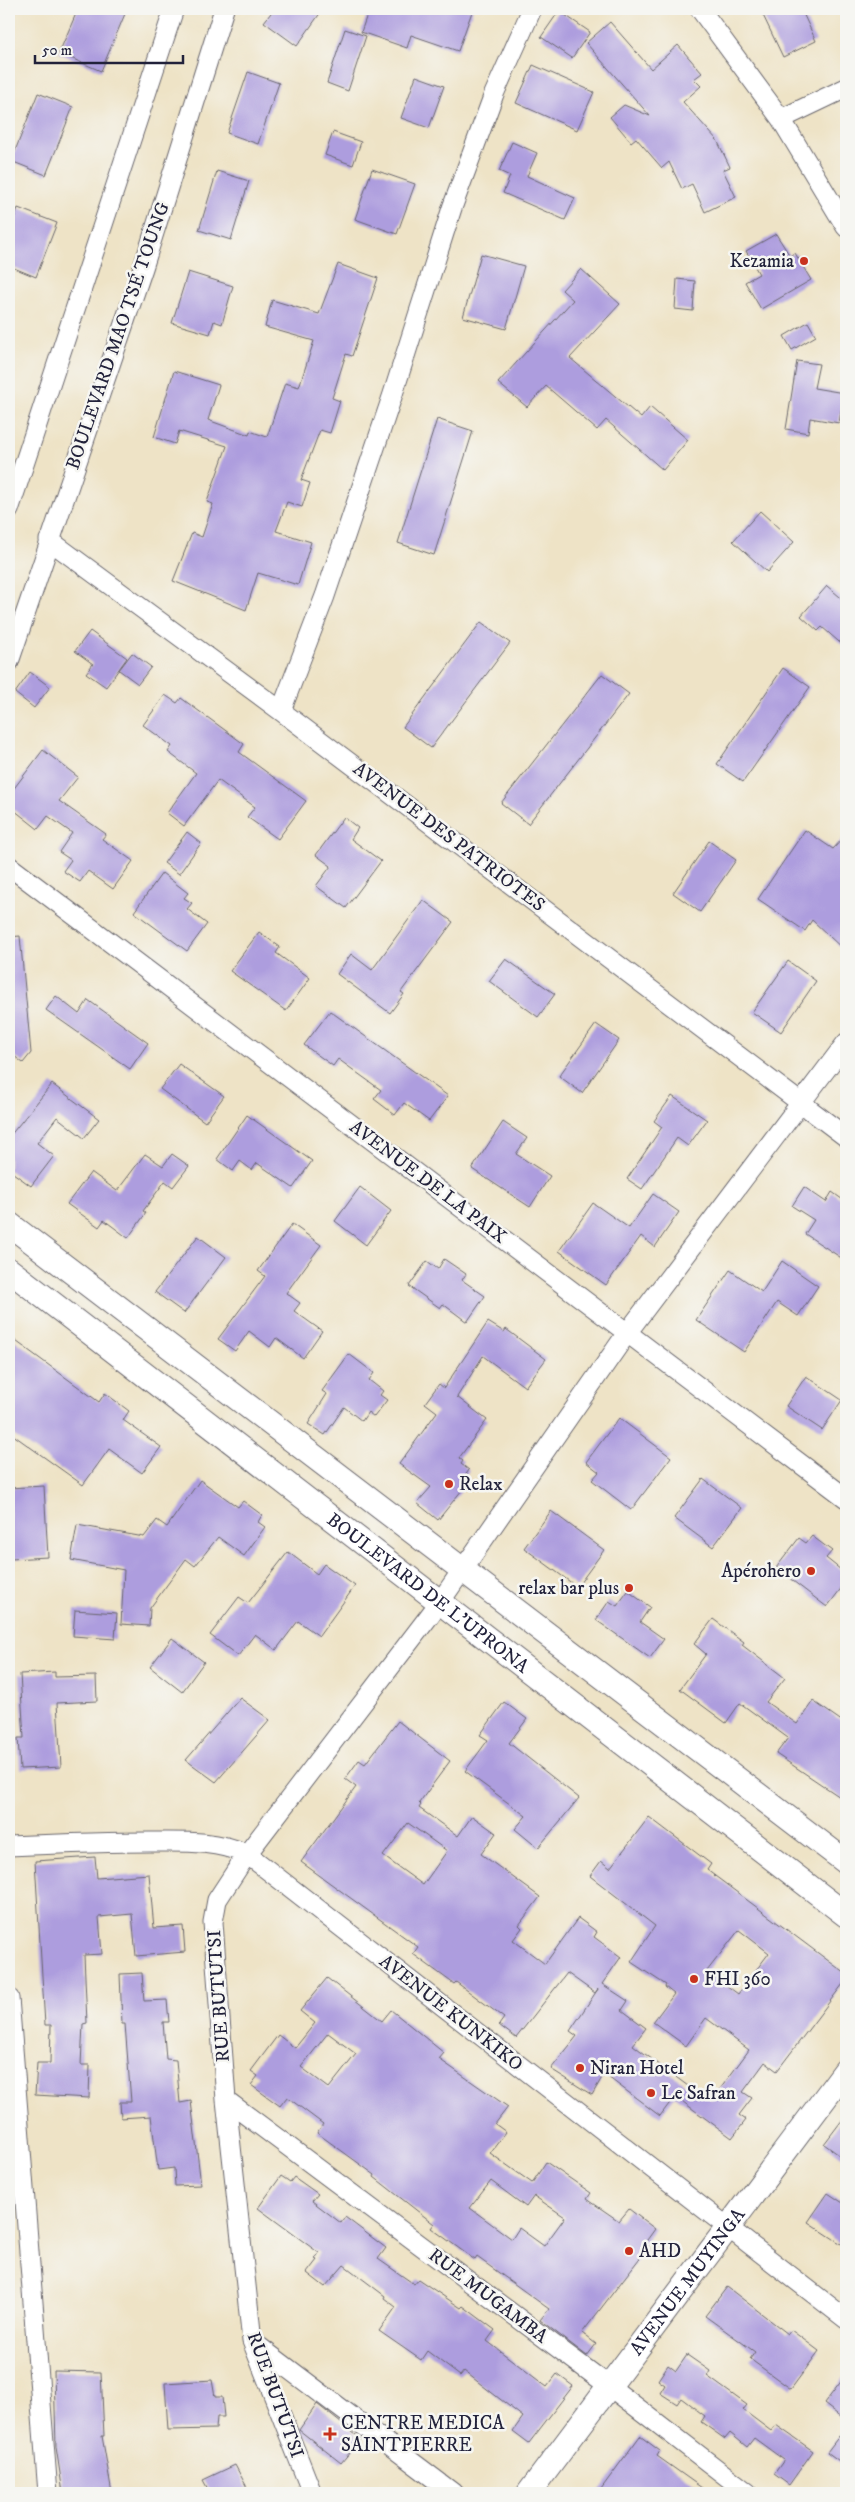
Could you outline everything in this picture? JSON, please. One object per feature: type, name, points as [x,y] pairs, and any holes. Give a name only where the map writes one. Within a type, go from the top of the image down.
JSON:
[{"type":"street","points":[[9,510],[174,9]]},
{"type":"street","name":"BOULEVARD MAO TSÉ TOUNG","points":[[9,662],[143,268],[224,9]]},
{"type":"street","points":[[281,711],[325,596],[393,394],[452,208],[494,94],[532,9]]},
{"type":"street","points":[[700,9],[781,119],[846,227]]},
{"type":"street","points":[[781,119],[846,88]]},
{"type":"street","name":"AVENUE DES PATRIOTES","points":[[49,540],[281,711],[846,1137]]},
{"type":"street","name":"AVENUE DE LA PAIX","points":[[9,866],[846,1498]]},
{"type":"street","name":"RUE BUTUTSI","points":[[312,2493],[252,2341],[226,2100],[213,1922],[217,1900],[247,1854],[464,1569],[627,1332],[846,1043]]},
{"type":"street","name":"BOULEVARD DE L'UPRONA","points":[[9,1224],[846,1862]]},
{"type":"street","name":"BOULEVARD DE L'UPRONA","points":[[9,1270],[846,1916]]},
{"type":"street","name":"AVENUE KUNKIKO","points":[[9,1846],[102,1842],[209,1842],[228,1846],[247,1854],[846,2319]]},
{"type":"street","points":[[9,1998],[48,2493]]},
{"type":"street","name":"AVENUE MUYINGA","points":[[529,2493],[846,2070]]},
{"type":"street","name":"RUE MUGAMBA","points":[[226,2100],[609,2386],[748,2493]]},
{"type":"street","points":[[252,2341],[453,2493]]},
{"type":"building","points":[[78,9],[127,9],[101,71],[59,53]]},
{"type":"building","points":[[274,9],[323,9],[297,46],[264,22]]},
{"type":"building","points":[[369,9],[473,9],[458,51],[411,35],[407,48],[361,32]]},
{"type":"building","points":[[760,9],[801,9],[816,41],[783,57]]},
{"type":"building","points":[[559,11],[590,32],[572,58],[541,37]]},
{"type":"building","points":[[610,22],[651,69],[678,45],[702,73],[694,79],[701,86],[683,102],[717,140],[730,167],[723,170],[736,197],[705,212],[692,184],[682,189],[669,162],[662,168],[636,138],[631,142],[610,117],[624,105],[650,116],[586,43]]},
{"type":"building","points":[[345,29],[366,36],[348,91],[327,83]]},
{"type":"building","points":[[533,65],[594,92],[577,130],[516,103]]},
{"type":"building","points":[[248,72],[279,83],[258,144],[227,133]]},
{"type":"building","points":[[416,76],[444,86],[429,128],[401,118]]},
{"type":"building","points":[[38,93],[73,107],[46,175],[11,161]]},
{"type":"building","points":[[333,132],[361,142],[353,165],[325,155]]},
{"type":"building","points":[[512,142],[537,153],[527,176],[575,198],[565,220],[503,193],[510,176],[499,171]]},
{"type":"building","points":[[372,169],[415,184],[397,234],[355,219]]},
{"type":"building","points":[[217,171],[249,181],[231,240],[199,230]]},
{"type":"building","points":[[18,208],[57,223],[36,277],[9,266],[9,231]]},
{"type":"building","points":[[776,234],[790,256],[795,253],[811,280],[761,309],[745,282],[759,274],[746,251]]},
{"type":"building","points":[[481,254],[524,266],[506,329],[463,317]]},
{"type":"building","points":[[338,264],[378,278],[352,356],[346,354],[332,398],[340,401],[330,433],[320,430],[301,480],[310,483],[302,507],[287,502],[276,531],[311,542],[298,585],[258,573],[246,610],[173,581],[192,533],[202,537],[213,504],[207,502],[227,446],[179,431],[175,444],[154,437],[174,371],[219,385],[208,420],[249,435],[250,431],[267,437],[285,383],[299,387],[314,341],[265,327],[272,300],[319,314]]},
{"type":"building","points":[[581,269],[620,304],[570,358],[641,418],[650,407],[688,440],[663,470],[606,420],[597,430],[546,386],[527,407],[498,383],[573,300],[562,290]]},
{"type":"building","points":[[188,272],[233,286],[222,324],[214,321],[210,334],[172,323]]},
{"type":"building","points":[[677,279],[695,281],[693,311],[675,309]]},
{"type":"building","points":[[808,322],[816,336],[792,350],[784,336]]},
{"type":"building","points":[[797,361],[819,364],[814,388],[844,393],[839,423],[810,418],[808,433],[786,429]]},
{"type":"building","points":[[437,419],[473,431],[434,555],[398,543]]},
{"type":"building","points":[[760,511],[794,542],[767,572],[733,541]]},
{"type":"building","points":[[827,586],[846,602],[846,648],[822,627],[818,631],[801,616]]},
{"type":"building","points":[[481,622],[510,643],[431,748],[403,727]]},
{"type":"building","points":[[90,631],[127,658],[106,687],[86,673],[93,664],[75,651]]},
{"type":"building","points":[[132,653],[151,667],[138,684],[119,670]]},
{"type":"building","points":[[783,668],[810,687],[743,782],[717,764]]},
{"type":"building","points":[[30,672],[50,687],[34,708],[15,693]]},
{"type":"building","points":[[602,674],[629,694],[528,824],[501,803]]},
{"type":"building","points":[[165,695],[177,703],[181,698],[244,744],[239,752],[306,801],[278,839],[247,817],[255,807],[218,780],[184,826],[167,813],[196,773],[168,752],[172,746],[143,725]]},
{"type":"building","points":[[43,750],[78,777],[59,801],[106,834],[102,839],[133,861],[113,889],[88,871],[80,882],[63,871],[71,860],[59,852],[72,833],[48,816],[38,829],[9,806],[9,795]]},
{"type":"building","points":[[344,817],[358,828],[351,839],[381,861],[346,908],[316,886],[331,866],[316,855]]},
{"type":"building","points":[[805,830],[833,849],[846,835],[846,952],[812,920],[805,931],[758,899]]},
{"type":"building","points":[[187,832],[201,843],[179,874],[164,863]]},
{"type":"building","points":[[709,841],[736,860],[700,912],[673,893]]},
{"type":"building","points":[[162,873],[188,893],[184,898],[192,903],[187,909],[207,924],[187,951],[134,912]]},
{"type":"building","points":[[423,900],[453,922],[401,992],[404,994],[390,1013],[337,974],[351,954],[372,970]]},
{"type":"building","points":[[259,932],[280,947],[276,953],[310,978],[286,1011],[230,971]]},
{"type":"building","points":[[20,936],[31,1053],[23,1063],[9,1052],[9,937]]},
{"type":"building","points":[[506,959],[555,994],[538,1017],[489,981]]},
{"type":"building","points":[[788,961],[816,981],[781,1032],[752,1012]]},
{"type":"building","points":[[56,996],[79,1014],[88,1000],[148,1043],[130,1069],[46,1010]]},
{"type":"building","points":[[330,1011],[448,1096],[429,1121],[404,1103],[395,1115],[374,1099],[381,1090],[338,1059],[333,1066],[304,1045]]},
{"type":"building","points":[[596,1024],[619,1040],[582,1093],[559,1076]]},
{"type":"building","points":[[179,1064],[224,1096],[205,1122],[160,1089]]},
{"type":"building","points":[[52,1084],[99,1119],[84,1138],[57,1117],[37,1143],[54,1156],[31,1186],[9,1170],[9,1137]]},
{"type":"building","points":[[672,1096],[707,1120],[688,1146],[677,1138],[642,1189],[627,1179],[662,1127],[654,1121]]},
{"type":"building","points":[[247,1115],[312,1161],[293,1188],[257,1163],[252,1170],[240,1161],[233,1171],[217,1159]]},
{"type":"building","points":[[503,1122],[527,1138],[516,1154],[550,1176],[530,1207],[472,1169]]},
{"type":"building","points":[[145,1154],[163,1166],[172,1154],[189,1166],[173,1187],[165,1181],[143,1211],[146,1213],[128,1238],[104,1220],[99,1227],[67,1204],[91,1172],[117,1191]]},
{"type":"building","points":[[360,1187],[391,1211],[366,1245],[335,1221]]},
{"type":"building","points":[[804,1187],[826,1202],[832,1192],[846,1202],[846,1261],[805,1234],[814,1220],[792,1206]]},
{"type":"building","points":[[653,1194],[679,1212],[655,1247],[641,1236],[606,1285],[559,1251],[593,1203],[629,1228]]},
{"type":"building","points":[[292,1224],[321,1245],[286,1293],[300,1303],[294,1311],[322,1331],[303,1358],[276,1338],[270,1347],[249,1331],[235,1351],[218,1339],[265,1276],[258,1271]]},
{"type":"building","points":[[198,1236],[226,1257],[184,1313],[155,1292]]},
{"type":"building","points":[[444,1259],[466,1274],[462,1280],[485,1296],[467,1322],[443,1304],[440,1308],[409,1286],[427,1261],[438,1269]]},
{"type":"building","points":[[782,1261],[818,1286],[798,1316],[777,1302],[744,1352],[696,1320],[730,1270],[762,1292]]},
{"type":"building","points":[[488,1322],[504,1332],[506,1329],[546,1359],[525,1387],[483,1356],[457,1397],[487,1420],[459,1458],[463,1461],[461,1464],[469,1470],[461,1482],[466,1485],[438,1520],[417,1503],[431,1487],[399,1464],[437,1412],[425,1403],[439,1384],[444,1388]]},
{"type":"building","points":[[9,1336],[99,1402],[105,1393],[129,1411],[123,1420],[161,1447],[142,1473],[109,1449],[83,1485],[9,1432]]},
{"type":"building","points":[[349,1354],[374,1373],[369,1380],[383,1391],[380,1395],[387,1400],[374,1417],[368,1412],[362,1421],[344,1407],[325,1435],[308,1424],[327,1394],[322,1391]]},
{"type":"building","points":[[806,1376],[842,1400],[822,1430],[786,1406]]},
{"type":"building","points":[[619,1418],[671,1457],[631,1510],[592,1480],[599,1472],[586,1462]]},
{"type":"building","points":[[703,1479],[742,1508],[713,1547],[674,1518]]},
{"type":"building","points":[[200,1480],[238,1507],[243,1501],[262,1515],[258,1522],[265,1527],[244,1556],[218,1537],[195,1566],[186,1559],[150,1608],[149,1626],[121,1624],[124,1570],[71,1560],[77,1525],[144,1537],[157,1520],[167,1527]]},
{"type":"building","points":[[44,1486],[48,1557],[11,1559],[9,1488]]},
{"type":"building","points":[[551,1511],[604,1550],[577,1587],[524,1548]]},
{"type":"building","name":"Apérohero","points":[[812,1536],[832,1551],[826,1558],[846,1574],[846,1582],[827,1607],[776,1568],[799,1538],[806,1543]]},
{"type":"building","points":[[288,1552],[317,1574],[324,1564],[355,1586],[319,1636],[298,1621],[276,1650],[255,1634],[238,1656],[210,1635],[239,1597],[248,1603]]},
{"type":"building","points":[[628,1591],[650,1607],[640,1622],[664,1639],[650,1658],[596,1620],[609,1601],[617,1606]]},
{"type":"building","points":[[75,1610],[117,1613],[115,1639],[73,1636]]},
{"type":"building","points":[[713,1619],[744,1642],[742,1645],[785,1678],[766,1702],[797,1724],[813,1701],[846,1724],[846,1801],[776,1754],[788,1738],[740,1703],[726,1723],[680,1689],[706,1654],[694,1644]]},
{"type":"building","points":[[172,1638],[204,1662],[182,1692],[150,1667]]},
{"type":"building","points":[[55,1672],[55,1677],[96,1676],[97,1701],[57,1703],[61,1767],[20,1769],[18,1738],[24,1738],[20,1674]]},
{"type":"building","points":[[240,1698],[270,1720],[216,1782],[186,1760]]},
{"type":"building","points":[[504,1702],[527,1719],[509,1743],[579,1798],[538,1848],[515,1829],[526,1816],[465,1771],[488,1740],[480,1735]]},
{"type":"building","points":[[398,1721],[450,1761],[419,1803],[421,1805],[419,1808],[458,1836],[472,1816],[496,1833],[481,1854],[540,1897],[519,1925],[522,1928],[513,1940],[545,1964],[578,1918],[597,1932],[594,1937],[621,1957],[602,1984],[628,2001],[622,2010],[646,2028],[633,2045],[700,2095],[702,2093],[712,2100],[749,2050],[706,2018],[686,2046],[653,2022],[674,1994],[665,1987],[666,1985],[631,1962],[655,1926],[590,1876],[601,1861],[610,1868],[649,1817],[711,1864],[707,1870],[846,1974],[846,1980],[777,2071],[765,2062],[743,2092],[752,2098],[739,2115],[746,2120],[732,2138],[675,2096],[660,2116],[604,2074],[592,2095],[551,2069],[577,2036],[570,2031],[598,1989],[595,1993],[567,1973],[516,2038],[499,2025],[504,2018],[456,1982],[454,1984],[413,1954],[418,1947],[301,1862],[356,1787],[345,1779],[359,1760],[365,1764]],"holes":[[[408,1823],[447,1851],[423,1885],[383,1856]],[[739,1930],[769,1953],[738,1994],[707,1971]]]},
{"type":"building","points":[[95,1857],[97,1878],[149,1874],[154,1928],[183,1926],[185,1952],[136,1956],[132,1914],[99,1917],[102,1954],[84,1955],[87,2023],[83,2024],[81,2065],[90,2065],[89,2098],[35,2095],[37,2063],[50,2063],[51,2025],[45,2025],[35,1861]]},
{"type":"building","points":[[142,1973],[144,2001],[167,2000],[169,2022],[163,2022],[166,2059],[176,2060],[180,2103],[191,2101],[201,2185],[175,2186],[174,2168],[158,2170],[151,2116],[121,2118],[120,2102],[131,2102],[125,2024],[122,2024],[120,1974]]},
{"type":"building","points":[[327,1978],[382,2021],[391,2010],[444,2053],[439,2059],[508,2107],[495,2124],[506,2132],[490,2153],[532,2183],[546,2162],[591,2193],[587,2199],[619,2221],[629,2209],[655,2229],[642,2247],[646,2250],[582,2333],[596,2344],[587,2356],[540,2320],[549,2309],[477,2257],[475,2260],[431,2228],[434,2224],[374,2177],[375,2175],[317,2133],[323,2124],[287,2097],[280,2106],[251,2085],[258,2076],[251,2071],[278,2035],[295,2048],[315,2023],[300,2011]],"holes":[[[328,2033],[356,2054],[329,2088],[301,2067]],[[491,2181],[526,2207],[534,2196],[565,2217],[544,2246],[519,2228],[512,2239],[470,2208]]]},
{"type":"building","points":[[846,2115],[846,2160],[824,2144]]},
{"type":"building","points":[[281,2176],[290,2182],[294,2177],[318,2194],[312,2201],[341,2223],[345,2217],[386,2248],[378,2259],[414,2284],[418,2279],[461,2308],[463,2306],[495,2330],[487,2341],[547,2387],[557,2374],[573,2386],[529,2443],[513,2431],[523,2417],[464,2371],[460,2376],[427,2351],[421,2360],[379,2331],[396,2307],[384,2298],[385,2296],[344,2265],[325,2287],[307,2273],[317,2260],[315,2259],[319,2253],[258,2208]]},
{"type":"building","points":[[828,2193],[846,2205],[846,2247],[808,2222]]},
{"type":"building","points":[[727,2287],[788,2334],[791,2330],[819,2351],[791,2389],[750,2359],[755,2352],[705,2316]]},
{"type":"building","points":[[687,2355],[710,2371],[707,2376],[747,2405],[743,2410],[771,2431],[776,2425],[813,2451],[789,2485],[774,2474],[784,2460],[754,2438],[747,2447],[730,2433],[725,2439],[701,2422],[705,2416],[681,2398],[677,2404],[660,2393],[665,2385],[658,2380],[668,2365],[676,2371]]},
{"type":"building","points":[[54,2371],[101,2372],[104,2436],[102,2436],[112,2493],[63,2493],[56,2447]]},
{"type":"building","points":[[846,2375],[846,2421],[824,2404]]},
{"type":"building","points":[[212,2380],[215,2397],[222,2397],[224,2417],[217,2417],[216,2429],[168,2430],[165,2383]]},
{"type":"building","name":"CENTRE MEDICA SAINTPIERRE","points":[[317,2404],[361,2439],[341,2463],[299,2430]]},
{"type":"building","points":[[846,2427],[846,2466],[827,2452]]},
{"type":"building","points":[[640,2436],[660,2451],[657,2456],[709,2493],[598,2493]]},
{"type":"building","points":[[235,2465],[250,2493],[210,2493],[203,2480]]},
{"type":"place","name":"Kezamia","points":[[804,261]]},
{"type":"place","name":"Relax","points":[[449,1484]]},
{"type":"place","name":"Apérohero","points":[[811,1571]]},
{"type":"place","name":"relax bar plus","points":[[629,1588]]},
{"type":"place","name":"FHI 360","points":[[694,1979]]},
{"type":"place","name":"Niran Hotel","points":[[580,2068]]},
{"type":"place","name":"Le Safran","points":[[651,2093]]},
{"type":"place","name":"AHD","points":[[629,2251]]},
{"type":"place","name":"CENTRE MEDICA SAINTPIERRE","points":[[330,2434]]}]
